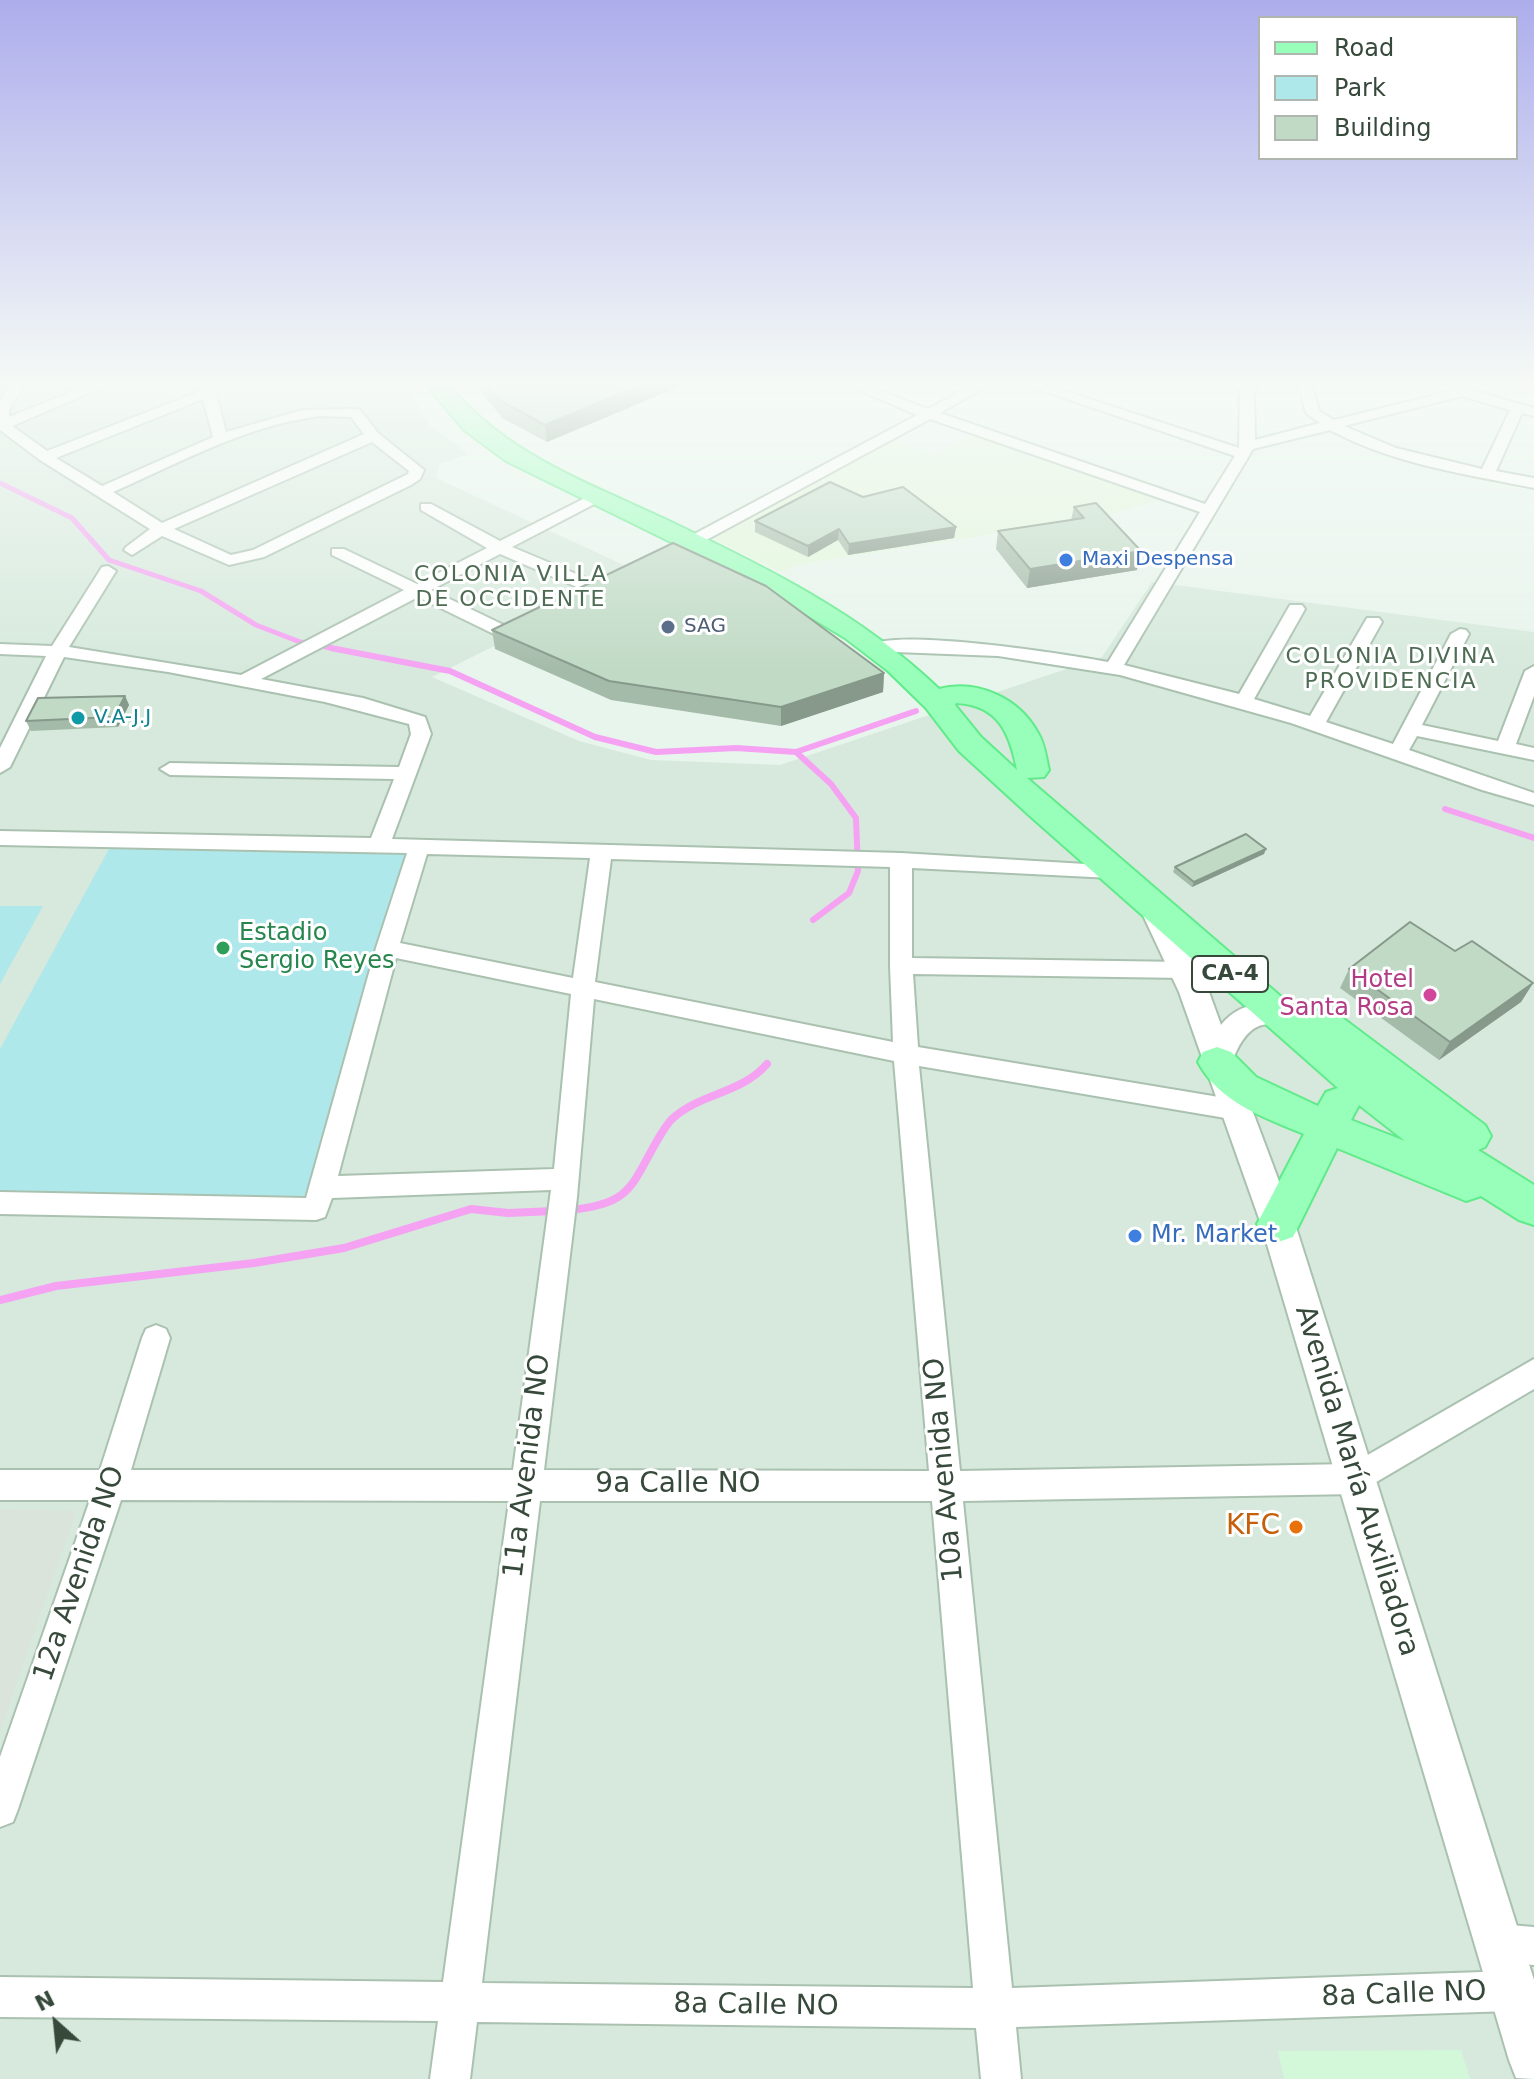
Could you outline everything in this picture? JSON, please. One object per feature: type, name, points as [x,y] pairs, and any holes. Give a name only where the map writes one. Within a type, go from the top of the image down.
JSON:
[{"type":"main road","name":"CA-4","points":[[553,477],[691,542],[822,610],[876,647],[945,709],[970,744],[1155,911],[1274,1013],[1534,1176]]},
{"type":"main road","name":"CA-4","points":[[945,709],[993,735],[1326,1025],[1356,1066],[1442,1148],[1534,1207]]},
{"type":"main road","points":[[1217,1062],[1242,1088],[1264,1101],[1397,1153],[1534,1215]]},
{"type":"main road","points":[[1278,1224],[1356,1066]]},
{"type":"main road","points":[[1300,1181],[1320,1163],[1348,1153],[1397,1153]]},
{"type":"street","points":[[77,477],[161,529],[229,560],[258,554],[413,477]]},
{"type":"street","points":[[101,492],[135,477]]},
{"type":"street","points":[[132,550],[161,529],[279,477]]},
{"type":"street","points":[[691,542],[811,477]]},
{"type":"street","points":[[1112,477],[1209,510]]},
{"type":"street","points":[[1114,667],[1229,477]]},
{"type":"street","points":[[1503,477],[1534,483]]},
{"type":"street","points":[[243,681],[597,497]]},
{"type":"street","points":[[426,507],[500,548],[599,590]]},
{"type":"street","points":[[338,552],[506,633]]},
{"type":"street","points":[[0,767],[59,649],[108,571]]},
{"type":"street","points":[[1244,701],[1296,609]]},
{"type":"street","points":[[1315,724],[1373,622]]},
{"type":"street","points":[[1398,753],[1460,634]]},
{"type":"street","points":[[876,647],[921,645],[1114,667],[1244,701],[1398,753],[1495,790],[1534,799]]},
{"type":"street","points":[[0,649],[59,649],[325,697],[418,721],[421,734],[378,847]]},
{"type":"street","points":[[1505,749],[1534,671]]},
{"type":"street","points":[[1411,729],[1534,754]]},
{"type":"street","points":[[170,769],[407,773]]},
{"type":"street","points":[[0,838],[115,838],[844,858],[1111,871]]},
{"type":"street","points":[[0,1203],[316,1209],[387,948],[419,847]]},
{"type":"street","name":"11a Avenida NO","points":[[450,2079],[563,1200],[583,987],[601,852]]},
{"type":"street","name":"10a Avenida NO","points":[[901,860],[901,966],[906,1054],[1001,2079]]},
{"type":"street","name":"Avenida María Auxiliadora","points":[[1155,911],[1184,970],[1278,1224],[1356,1479],[1516,1945],[1512,1991],[1534,2060]]},
{"type":"street","points":[[387,948],[906,1054],[1237,1110]]},
{"type":"street","points":[[901,966],[1184,970]]},
{"type":"street","points":[[1217,1062],[1230,1030],[1250,1017],[1274,1013],[1300,1016],[1326,1025]]},
{"type":"street","points":[[322,1187],[563,1200]]},
{"type":"street","name":"12a Avenida NO","points":[[0,1809],[111,1485],[156,1338]]},
{"type":"street","points":[[1356,1479],[1534,1373]]},
{"type":"street","name":"9a Calle NO","points":[[0,1485],[946,1486],[1356,1479]]},
{"type":"street","name":"8a Calle NO","points":[[0,1997],[994,2008],[1512,1991]]},
{"type":"shaded area","points":[[0,477],[436,477],[641,573],[432,677],[579,741],[651,760],[780,765],[1102,657],[1152,582],[1534,632],[1534,2079],[0,2079]]},
{"type":"shaded area","points":[[827,477],[1099,477],[1161,499],[1106,516],[796,565],[781,572],[711,538]]},
{"type":"shaded area","points":[[0,1509],[76,1511],[0,1731]]},
{"type":"shaded area","points":[[1461,2050],[1470,2079],[1284,2079],[1278,2051]]},
{"type":"green space","name":"Estadio Sergio Reyes","points":[[115,838],[419,847],[316,1209],[0,1203],[0,1049]]},
{"type":"green space","points":[[0,906],[43,906],[0,984]]},
{"type":"building","points":[[830,482],[863,497],[903,487],[956,527],[849,544],[839,529],[808,546],[755,521]]},
{"type":"building","points":[[1096,503],[1141,551],[1030,569],[998,531],[1084,518],[1074,507]]},
{"type":"building","name":"SAG","points":[[673,543],[766,586],[884,673],[781,707],[609,681],[492,630]]},
{"type":"building","points":[[125,696],[114,717],[26,721],[38,698]]},
{"type":"building","points":[[1246,834],[1266,849],[1194,882],[1175,867]]},
{"type":"building","name":"Hotel Santa Rosa","points":[[1410,922],[1455,951],[1472,941],[1533,983],[1450,1042],[1349,969]]},
{"type":"waterway","points":[[0,483],[72,518],[109,560],[201,591],[256,625],[300,642],[341,650]]},
{"type":"waterway","points":[[331,648],[450,671],[595,737],[656,752],[736,748],[796,752]]},
{"type":"waterway","points":[[796,752],[916,711]]},
{"type":"waterway","points":[[796,752],[831,784],[856,818],[858,871],[849,893],[813,920]]},
{"type":"waterway","points":[[1445,809],[1534,838]]},
{"type":"waterway","points":[[568,1210],[617,1198],[634,1181],[672,1119],[683,1110],[745,1082],[767,1064]]},
{"type":"waterway","points":[[0,1300],[56,1286],[254,1263],[344,1248],[471,1209],[508,1213],[555,1211]]},
{"type":"place","name":"Maxi Despensa","points":[[1066,560]]},
{"type":"place","name":"SAG","points":[[668,627]]},
{"type":"place","name":"V.A-J.J","points":[[78,718]]},
{"type":"place","name":"Estadio Sergio Reyes","points":[[223,948]]},
{"type":"place","name":"Hotel Santa Rosa","points":[[1430,995]]},
{"type":"place","name":"Mr. Market","points":[[1135,1236]]},
{"type":"place","name":"KFC","points":[[1296,1527]]},
{"type":"district","name":"COLONIA VILLA DE OCCIDENTE","points":[[511,588]]},
{"type":"district","name":"COLONIA DIVINA PROVIDENCIA","points":[[1391,670]]}]
